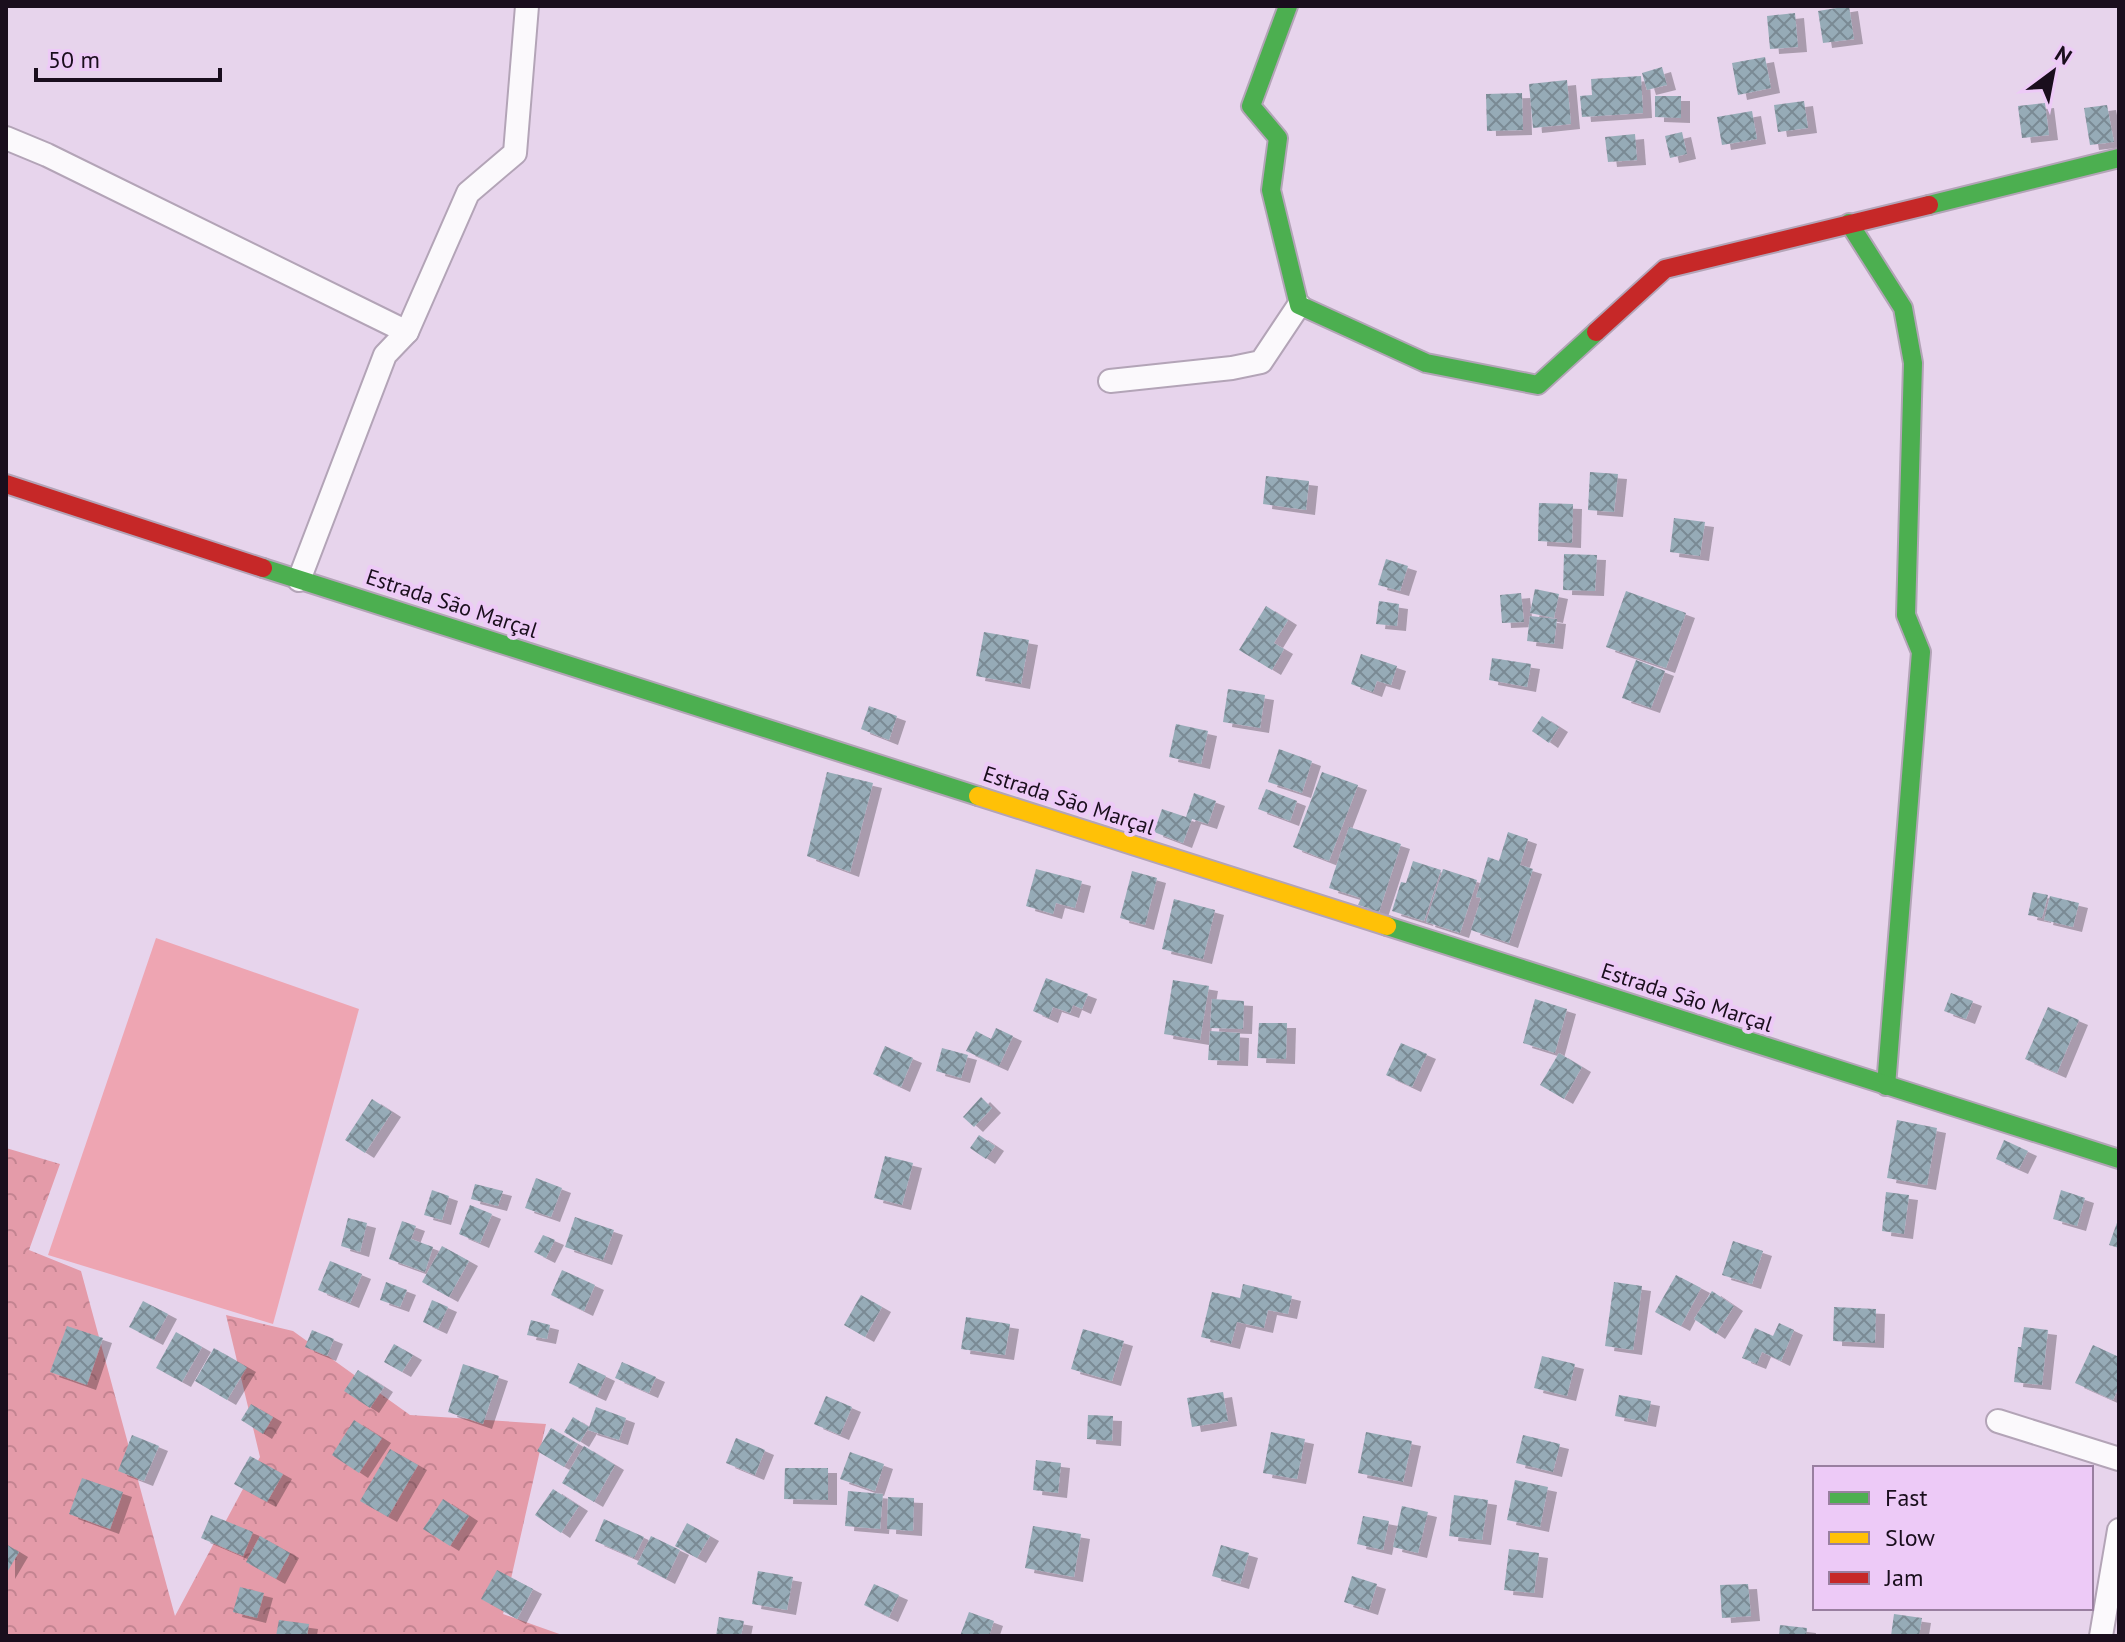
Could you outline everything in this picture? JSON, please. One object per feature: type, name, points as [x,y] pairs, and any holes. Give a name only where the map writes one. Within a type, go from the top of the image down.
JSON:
[{"type":"street","points":[[299,580],[385,355],[407,332],[468,193],[515,153],[527,6]]},
{"type":"street","points":[[1110,381],[1261,362],[1299,305],[1271,190],[1278,138],[1251,106],[1288,6]]},
{"type":"street","points":[[6,138],[47,155],[407,332]]},
{"type":"street","points":[[1299,305],[1426,363],[1538,385],[1665,269],[2119,158]]},
{"type":"street","points":[[1849,223],[1903,308],[1913,363],[1906,615],[1921,652],[1886,1086]]},
{"type":"street","name":"Estrada São Marçal","points":[[6,484],[2119,1159]]},
{"type":"street","points":[[1998,1421],[2119,1459]]},
{"type":"street","points":[[2101,1636],[2119,1530]]},
{"type":"shaded area","points":[[156,938],[359,1009],[273,1324],[48,1255]]},
{"type":"green space","points":[[6,1148],[60,1164],[29,1250],[81,1271],[175,1616],[260,1457],[226,1315],[293,1331],[410,1415],[546,1424],[503,1614],[565,1636],[6,1636]]},
{"type":"building","points":[[1849,6],[1854,39],[1823,43],[1818,11]]},
{"type":"building","points":[[1795,13],[1798,47],[1770,49],[1767,16]]},
{"type":"building","points":[[1765,57],[1771,88],[1738,95],[1732,63]]},
{"type":"building","points":[[1662,67],[1667,85],[1647,90],[1642,73]]},
{"type":"building","points":[[1641,76],[1643,113],[1582,117],[1580,96],[1592,95],[1591,79]]},
{"type":"building","points":[[1567,80],[1571,124],[1533,128],[1529,84]]},
{"type":"building","points":[[1522,93],[1523,130],[1487,131],[1486,94]]},
{"type":"building","points":[[1655,96],[1681,96],[1681,118],[1655,117]]},
{"type":"building","points":[[1804,101],[1808,128],[1778,132],[1774,105]]},
{"type":"building","points":[[2045,103],[2049,135],[2022,138],[2018,106]]},
{"type":"building","points":[[2107,105],[2114,142],[2090,145],[2084,108]]},
{"type":"building","points":[[1752,111],[1757,139],[1722,145],[1717,117]]},
{"type":"building","points":[[1682,132],[1687,154],[1670,158],[1665,136]]},
{"type":"building","points":[[1635,134],[1637,160],[1608,162],[1605,137]]},
{"type":"building","points":[[1590,472],[1618,474],[1614,512],[1588,510]]},
{"type":"building","points":[[1266,476],[1309,481],[1306,510],[1263,504]]},
{"type":"building","points":[[1539,503],[1573,504],[1572,543],[1538,541]]},
{"type":"building","points":[[1674,518],[1705,522],[1700,556],[1670,552]]},
{"type":"building","points":[[1564,554],[1597,555],[1595,591],[1563,590]]},
{"type":"building","points":[[1386,559],[1408,566],[1400,591],[1378,585]]},
{"type":"building","points":[[1535,589],[1559,594],[1554,618],[1530,613]]},
{"type":"building","points":[[1626,591],[1686,613],[1666,668],[1606,647]]},
{"type":"building","points":[[1521,593],[1524,622],[1502,623],[1500,595]]},
{"type":"building","points":[[1379,601],[1399,604],[1397,626],[1376,624]]},
{"type":"building","points":[[1266,606],[1288,620],[1274,643],[1284,649],[1272,670],[1239,650]]},
{"type":"building","points":[[1530,616],[1557,619],[1554,644],[1527,641]]},
{"type":"building","points":[[984,632],[1029,640],[1021,684],[976,676]]},
{"type":"building","points":[[1361,654],[1397,666],[1391,685],[1377,681],[1373,692],[1351,684]]},
{"type":"building","points":[[1492,658],[1531,664],[1527,687],[1489,680]]},
{"type":"building","points":[[1636,660],[1665,671],[1651,708],[1622,698]]},
{"type":"building","points":[[1228,689],[1265,695],[1260,728],[1223,722]]},
{"type":"building","points":[[869,706],[897,716],[889,740],[861,729]]},
{"type":"building","points":[[1542,716],[1559,727],[1549,743],[1532,731]]},
{"type":"building","points":[[1176,724],[1208,731],[1201,764],[1169,757]]},
{"type":"building","points":[[1279,749],[1312,761],[1302,793],[1268,782]]},
{"type":"building","points":[[827,772],[873,783],[850,872],[807,856]]},
{"type":"building","points":[[1322,772],[1358,785],[1329,861],[1293,847]]},
{"type":"building","points":[[1266,789],[1297,801],[1290,821],[1258,809]]},
{"type":"building","points":[[1194,793],[1216,801],[1208,824],[1192,819],[1183,843],[1154,832],[1162,809],[1186,817]]},
{"type":"building","points":[[1349,827],[1401,844],[1379,912],[1358,905],[1361,898],[1329,888]]},
{"type":"building","points":[[1508,832],[1528,839],[1520,865],[1533,869],[1509,943],[1471,930],[1481,898],[1476,897],[1488,857],[1499,861]]},
{"type":"building","points":[[1413,861],[1441,870],[1424,921],[1392,911],[1401,882],[1406,883]]},
{"type":"building","points":[[1036,869],[1082,881],[1075,908],[1056,903],[1053,914],[1026,906]]},
{"type":"building","points":[[1443,869],[1477,880],[1460,933],[1426,922]]},
{"type":"building","points":[[1132,871],[1157,878],[1145,925],[1120,918]]},
{"type":"building","points":[[2033,892],[2048,895],[2042,918],[2028,915]]},
{"type":"building","points":[[2050,896],[2079,903],[2073,927],[2044,920]]},
{"type":"building","points":[[1174,899],[1215,910],[1203,959],[1162,949]]},
{"type":"building","points":[[1046,978],[1088,994],[1082,1009],[1073,1005],[1070,1013],[1053,1007],[1049,1018],[1033,1011]]},
{"type":"building","points":[[1173,980],[1209,986],[1200,1040],[1164,1034]]},
{"type":"building","points":[[1951,993],[1973,1001],[1966,1019],[1944,1011]]},
{"type":"building","points":[[1212,999],[1244,1001],[1243,1029],[1210,1028]]},
{"type":"building","points":[[1535,999],[1567,1009],[1555,1053],[1523,1043]]},
{"type":"building","points":[[2048,1007],[2079,1020],[2057,1073],[2025,1059]]},
{"type":"building","points":[[1259,1023],[1287,1023],[1286,1059],[1257,1058]]},
{"type":"building","points":[[996,1028],[1013,1036],[999,1066],[966,1051],[976,1031],[991,1039]]},
{"type":"building","points":[[1210,1031],[1240,1033],[1239,1061],[1208,1060]]},
{"type":"building","points":[[1401,1043],[1427,1054],[1412,1087],[1386,1075]]},
{"type":"building","points":[[885,1046],[913,1058],[901,1087],[873,1074]]},
{"type":"building","points":[[942,1048],[968,1055],[961,1078],[936,1071]]},
{"type":"building","points":[[1559,1053],[1582,1067],[1564,1099],[1540,1085]]},
{"type":"building","points":[[981,1097],[992,1108],[974,1127],[963,1117]]},
{"type":"building","points":[[372,1099],[392,1112],[365,1153],[345,1140]]},
{"type":"building","points":[[1897,1120],[1937,1128],[1927,1185],[1887,1178]]},
{"type":"building","points":[[979,1135],[995,1146],[986,1159],[970,1148]]},
{"type":"building","points":[[2004,1140],[2028,1151],[2019,1169],[1996,1159]]},
{"type":"building","points":[[885,1156],[913,1163],[902,1205],[874,1198]]},
{"type":"building","points":[[536,1178],[562,1188],[551,1217],[525,1208]]},
{"type":"building","points":[[475,1184],[503,1191],[498,1206],[471,1199]]},
{"type":"building","points":[[432,1190],[449,1196],[442,1220],[424,1215]]},
{"type":"building","points":[[2061,1190],[2085,1198],[2077,1226],[2053,1219]]},
{"type":"building","points":[[1886,1192],[1909,1195],[1904,1234],[1882,1231]]},
{"type":"building","points":[[470,1205],[492,1214],[480,1243],[459,1234]]},
{"type":"building","points":[[575,1217],[614,1230],[603,1260],[565,1247]]},
{"type":"building","points":[[2119,1217],[2119,1248],[2109,1245]]},
{"type":"building","points":[[348,1218],[367,1223],[360,1252],[341,1246]]},
{"type":"building","points":[[402,1221],[416,1226],[411,1239],[433,1247],[425,1272],[389,1259]]},
{"type":"building","points":[[543,1235],[555,1240],[546,1258],[534,1252]]},
{"type":"building","points":[[1733,1241],[1763,1251],[1752,1284],[1722,1275]]},
{"type":"building","points":[[442,1246],[469,1261],[449,1297],[422,1282]]},
{"type":"building","points":[[330,1261],[362,1274],[350,1303],[318,1290]]},
{"type":"building","points":[[562,1270],[595,1285],[584,1311],[551,1295]]},
{"type":"building","points":[[1676,1275],[1701,1288],[1681,1326],[1655,1312]]},
{"type":"building","points":[[386,1282],[407,1290],[400,1307],[380,1300]]},
{"type":"building","points":[[1614,1282],[1642,1286],[1633,1350],[1605,1346]]},
{"type":"building","points":[[1243,1284],[1292,1296],[1288,1314],[1268,1310],[1264,1328],[1237,1322],[1231,1344],[1201,1337],[1212,1292],[1240,1298]]},
{"type":"building","points":[[1712,1291],[1734,1306],[1716,1334],[1694,1319]]},
{"type":"building","points":[[861,1295],[882,1307],[865,1337],[844,1325]]},
{"type":"building","points":[[432,1300],[448,1307],[438,1329],[423,1322]]},
{"type":"building","points":[[143,1301],[168,1314],[154,1340],[129,1327]]},
{"type":"building","points":[[1834,1307],[1876,1309],[1875,1343],[1833,1341]]},
{"type":"building","points":[[966,1317],[1010,1324],[1005,1355],[961,1349]]},
{"type":"building","points":[[531,1320],[550,1325],[547,1339],[527,1335]]},
{"type":"building","points":[[1779,1323],[1794,1330],[1781,1361],[1762,1352],[1757,1364],[1742,1358],[1755,1328],[1773,1336]]},
{"type":"building","points":[[67,1326],[103,1338],[87,1385],[50,1372]]},
{"type":"building","points":[[2024,1327],[2048,1330],[2042,1385],[2014,1382]]},
{"type":"building","points":[[1083,1329],[1124,1341],[1112,1381],[1071,1369]]},
{"type":"building","points":[[312,1330],[334,1339],[327,1356],[305,1347]]},
{"type":"building","points":[[176,1332],[202,1347],[182,1382],[156,1368]]},
{"type":"building","points":[[394,1344],[413,1355],[402,1372],[384,1362]]},
{"type":"building","points":[[2093,1345],[2119,1357],[2119,1387],[2113,1400],[2075,1383]]},
{"type":"building","points":[[214,1348],[247,1367],[227,1400],[195,1381]]},
{"type":"building","points":[[1542,1356],[1575,1364],[1567,1396],[1534,1388]]},
{"type":"building","points":[[622,1362],[656,1377],[649,1393],[615,1378]]},
{"type":"building","points":[[578,1363],[606,1376],[597,1396],[569,1383]]},
{"type":"building","points":[[463,1364],[499,1376],[483,1424],[448,1412]]},
{"type":"building","points":[[358,1370],[384,1387],[370,1408],[344,1391]]},
{"type":"building","points":[[1223,1392],[1228,1421],[1192,1427],[1187,1398]]},
{"type":"building","points":[[1619,1395],[1651,1401],[1647,1422],[1615,1416]]},
{"type":"building","points":[[826,1396],[852,1407],[840,1435],[814,1424]]},
{"type":"building","points":[[251,1404],[273,1417],[263,1434],[241,1420]]},
{"type":"building","points":[[596,1407],[626,1418],[619,1440],[588,1430]]},
{"type":"building","points":[[1088,1415],[1113,1416],[1112,1441],[1087,1439]]},
{"type":"building","points":[[573,1417],[589,1427],[580,1442],[564,1432]]},
{"type":"building","points":[[354,1420],[382,1438],[359,1473],[332,1455]]},
{"type":"building","points":[[551,1428],[578,1444],[564,1467],[537,1451]]},
{"type":"building","points":[[1271,1432],[1305,1439],[1297,1479],[1263,1473]]},
{"type":"building","points":[[1366,1432],[1412,1441],[1403,1482],[1358,1473]]},
{"type":"building","points":[[132,1435],[159,1446],[144,1481],[118,1471]]},
{"type":"building","points":[[1523,1435],[1560,1444],[1553,1472],[1516,1463]]},
{"type":"building","points":[[736,1438],[765,1450],[755,1475],[726,1463]]},
{"type":"building","points":[[584,1446],[615,1465],[594,1502],[562,1483]]},
{"type":"building","points":[[390,1449],[418,1465],[388,1517],[360,1501]]},
{"type":"building","points":[[850,1452],[884,1464],[875,1491],[840,1479]]},
{"type":"building","points":[[250,1456],[283,1474],[267,1502],[234,1484]]},
{"type":"building","points":[[1036,1460],[1061,1463],[1058,1493],[1033,1490]]},
{"type":"building","points":[[785,1468],[828,1468],[828,1500],[784,1499]]},
{"type":"building","points":[[82,1478],[123,1492],[110,1529],[69,1514]]},
{"type":"building","points":[[1515,1480],[1548,1487],[1540,1527],[1507,1520]]},
{"type":"building","points":[[553,1489],[579,1506],[561,1533],[535,1515]]},
{"type":"building","points":[[848,1491],[883,1494],[880,1529],[845,1526]]},
{"type":"building","points":[[1454,1495],[1488,1500],[1482,1540],[1449,1536]]},
{"type":"building","points":[[888,1497],[914,1498],[913,1531],[887,1529]]},
{"type":"building","points":[[443,1499],[469,1516],[450,1546],[423,1529]]},
{"type":"building","points":[[1402,1506],[1428,1512],[1418,1553],[1393,1547]]},
{"type":"building","points":[[211,1515],[253,1532],[243,1556],[201,1538]]},
{"type":"building","points":[[1363,1516],[1389,1521],[1383,1550],[1357,1544]]},
{"type":"building","points":[[604,1519],[644,1537],[634,1558],[595,1541]]},
{"type":"building","points":[[687,1523],[710,1536],[697,1558],[675,1546]]},
{"type":"building","points":[[1033,1526],[1081,1534],[1074,1577],[1025,1568]]},
{"type":"building","points":[[260,1536],[290,1553],[276,1579],[246,1562]]},
{"type":"building","points":[[651,1536],[680,1550],[666,1579],[637,1564]]},
{"type":"building","points":[[6,1544],[19,1552],[6,1574]]},
{"type":"building","points":[[1221,1545],[1249,1553],[1240,1584],[1212,1576]]},
{"type":"building","points":[[1509,1549],[1539,1553],[1534,1593],[1504,1590]]},
{"type":"building","points":[[497,1570],[533,1589],[517,1619],[481,1599]]},
{"type":"building","points":[[758,1571],[793,1577],[787,1610],[752,1604]]},
{"type":"building","points":[[1352,1576],[1377,1584],[1369,1610],[1344,1602]]},
{"type":"building","points":[[874,1584],[899,1595],[889,1617],[864,1605]]},
{"type":"building","points":[[1748,1584],[1751,1616],[1722,1618],[1720,1585]]},
{"type":"building","points":[[240,1587],[264,1593],[257,1618],[233,1612]]},
{"type":"building","points":[[969,1612],[994,1621],[989,1636],[960,1636]]},
{"type":"building","points":[[1894,1614],[1922,1618],[1919,1636],[1891,1636]]},
{"type":"building","points":[[719,1617],[744,1621],[741,1636],[716,1636]]},
{"type":"building","points":[[279,1620],[309,1624],[307,1636],[276,1636]]},
{"type":"building","points":[[1780,1625],[1807,1628],[1806,1636],[1779,1636]]},
{"type":"traffic: fast","points":[[1288,6],[1251,106],[1278,138],[1271,190],[1299,305],[1426,363],[1538,385],[1596,332]]},
{"type":"traffic: fast","points":[[1929,205],[2119,158]]},
{"type":"traffic: fast","points":[[1849,223],[1903,308],[1913,363],[1906,615],[1921,652],[1886,1086]]},
{"type":"traffic: fast","points":[[263,568],[978,796]]},
{"type":"traffic: fast","points":[[1387,926],[2119,1159]]},
{"type":"traffic: slow","points":[[978,796],[1387,926]]},
{"type":"traffic: jam","points":[[1596,332],[1665,269],[1929,205]]},
{"type":"traffic: jam","points":[[6,484],[263,568]]}]
